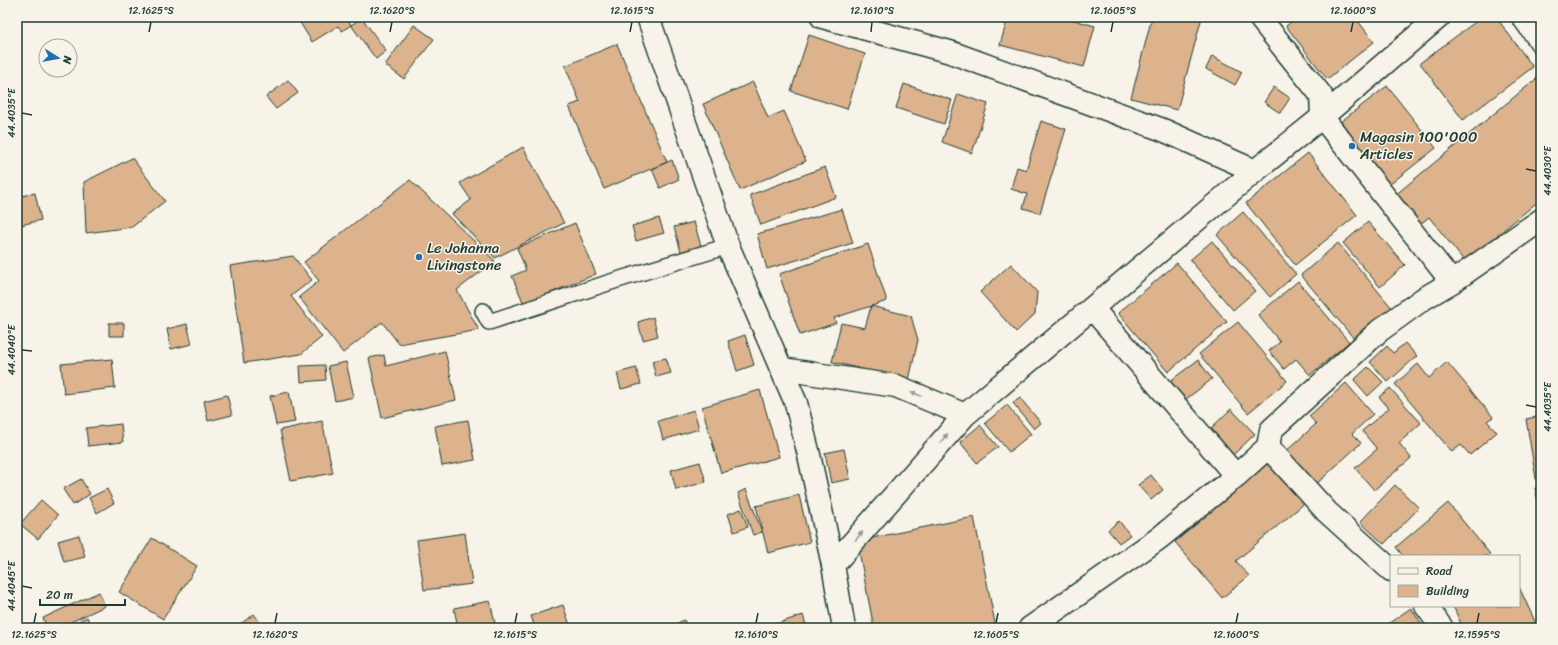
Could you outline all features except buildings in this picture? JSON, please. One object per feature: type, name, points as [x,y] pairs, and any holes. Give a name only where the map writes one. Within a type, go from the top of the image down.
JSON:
[{"type":"street","points":[[648,17],[728,246],[796,403],[833,565],[844,628]]},
{"type":"street","points":[[822,17],[950,52],[1163,130],[1254,172]]},
{"type":"street","points":[[1259,17],[1321,95],[1322,118],[1452,282]]},
{"type":"street","points":[[833,565],[965,415],[1254,172],[1322,118],[1439,17]]},
{"type":"street","points":[[1523,17],[1541,42]]},
{"type":"street","points":[[1030,628],[1158,539],[1236,476],[1268,447],[1271,430],[1379,331],[1423,299],[1452,282],[1541,220]]},
{"type":"street","points":[[1092,308],[1236,476]]},
{"type":"street","points":[[782,369],[896,386],[965,415]]},
{"type":"street","points":[[1268,447],[1327,512],[1390,569]]},
{"type":"street","points":[[1427,607],[1442,628]]},
{"type":"lane","points":[[483,311],[489,322],[728,246]]},
{"type":"place","name":"Magasin 100'000 Articles","points":[[1352,146]]},
{"type":"place","name":"Le Johanna Livingstone","points":[[419,257]]}]
